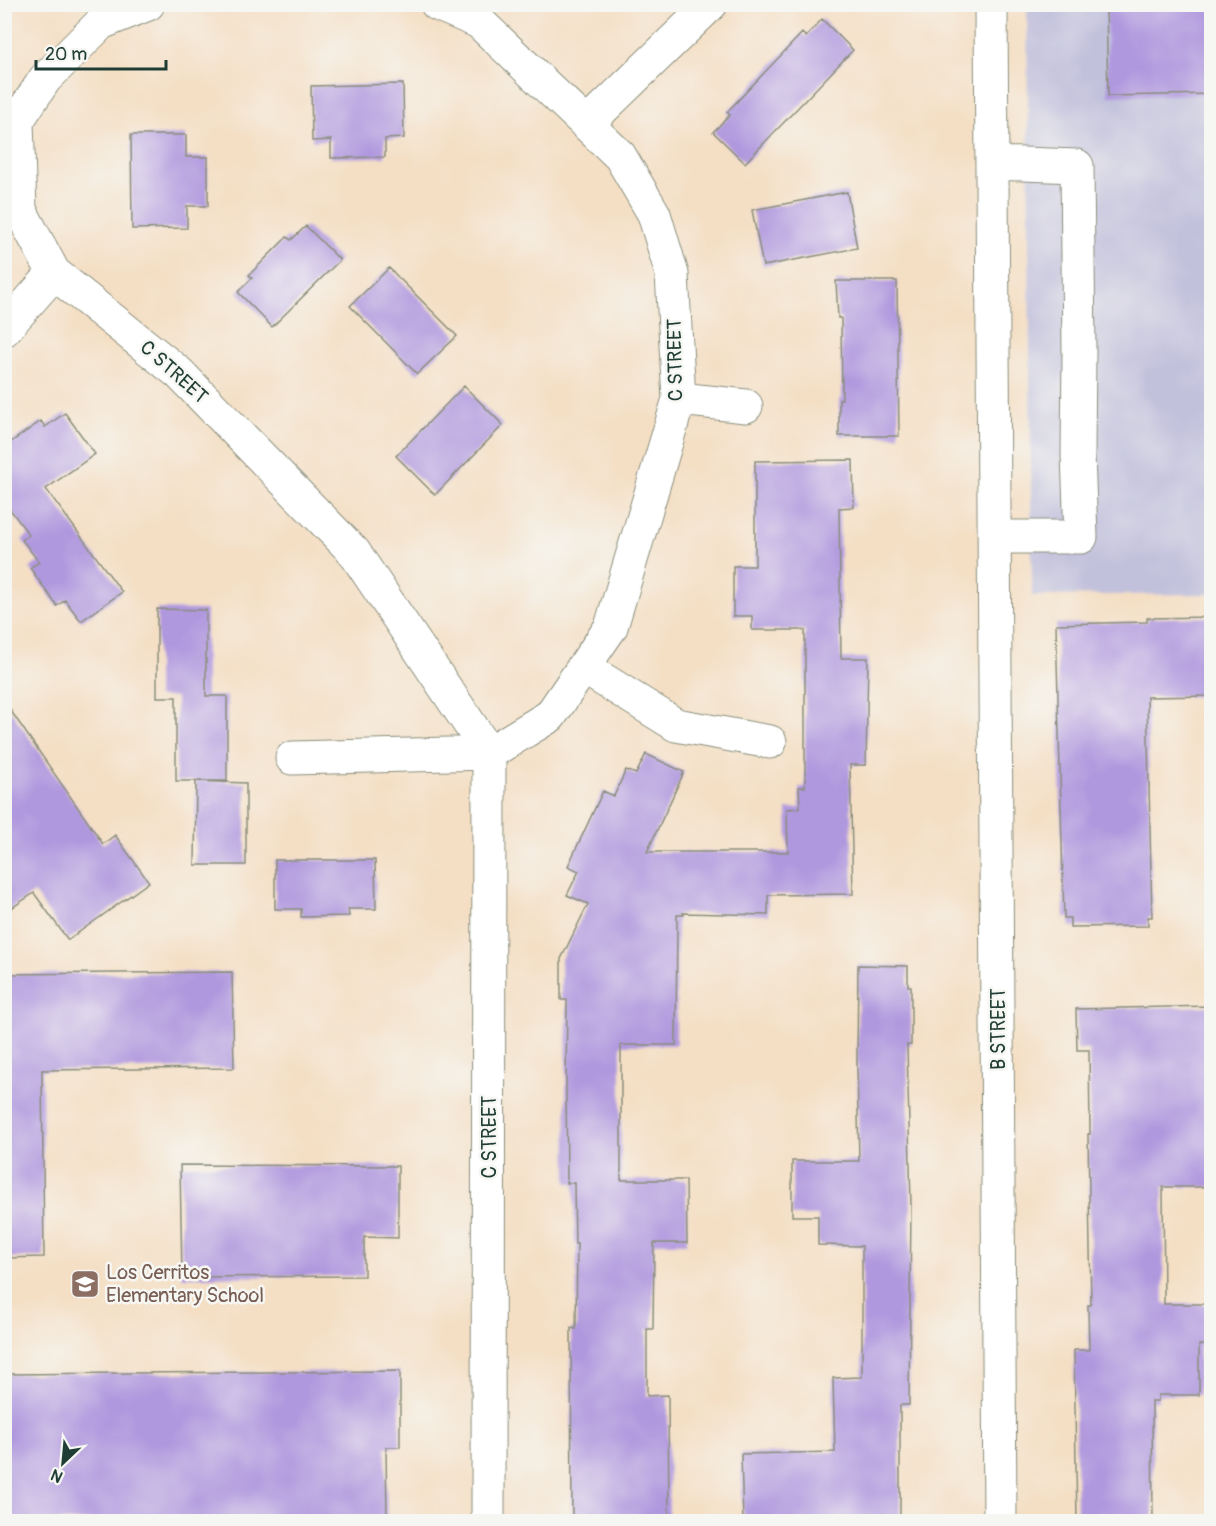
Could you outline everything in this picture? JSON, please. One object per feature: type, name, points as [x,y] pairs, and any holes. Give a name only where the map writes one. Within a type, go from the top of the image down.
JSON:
[{"type":"street","name":"C STREET","points":[[148,4],[101,23],[45,79],[17,121],[11,166],[20,210],[54,273],[179,373],[354,552],[489,753],[488,1521]]},
{"type":"street","name":"C STREET","points":[[437,4],[479,22],[620,156],[654,214],[672,274],[679,399],[611,627],[550,716],[489,753]]},
{"type":"street","points":[[587,124],[711,4]]},
{"type":"street","name":"B STREET","points":[[991,4],[1000,1521]]},
{"type":"street","points":[[992,163],[1077,166],[1078,454],[1081,537],[995,537]]},
{"type":"street","points":[[4,330],[54,273]]},
{"type":"street","points":[[679,399],[746,406]]},
{"type":"street","points":[[583,667],[676,725],[770,742]]},
{"type":"street","points":[[292,758],[489,753]]},
{"type":"shaded area","points":[[1027,5],[1211,5],[1211,594],[1032,596]]},
{"type":"building","points":[[1106,4],[1212,4],[1212,94],[1108,96]]},
{"type":"building","points":[[822,19],[853,50],[745,163],[713,132],[730,115],[727,112],[802,33],[806,37]]},
{"type":"building","points":[[403,84],[404,138],[385,139],[385,157],[331,158],[331,140],[312,141],[311,86]]},
{"type":"building","points":[[131,135],[186,135],[186,157],[208,157],[208,206],[187,206],[187,228],[132,229]]},
{"type":"building","points":[[847,192],[857,248],[763,266],[752,210]]},
{"type":"building","points":[[306,226],[340,260],[272,327],[238,292],[252,278],[249,275],[287,237],[291,240]]},
{"type":"building","points":[[389,268],[457,336],[417,374],[350,306]]},
{"type":"building","points":[[836,281],[897,281],[899,436],[839,436],[839,399],[842,399],[841,318],[838,318]]},
{"type":"building","points":[[464,386],[503,425],[435,495],[396,456]]},
{"type":"building","points":[[65,413],[95,454],[46,489],[122,592],[81,621],[65,600],[57,606],[30,568],[39,562],[22,540],[29,535],[4,501],[4,447],[41,421],[45,427]]},
{"type":"building","points":[[853,460],[854,507],[839,508],[841,658],[868,658],[866,765],[850,765],[853,894],[768,895],[768,915],[683,913],[684,915],[677,915],[676,1045],[621,1045],[621,1180],[686,1180],[687,1243],[654,1243],[653,1329],[647,1329],[647,1396],[668,1395],[669,1521],[572,1521],[571,1328],[576,1329],[577,1244],[575,1244],[574,1183],[567,1183],[567,1000],[561,1000],[561,959],[588,904],[567,895],[579,871],[568,866],[603,791],[614,796],[626,770],[636,774],[646,754],[684,772],[647,852],[788,852],[787,809],[800,808],[799,787],[805,787],[805,630],[752,630],[752,616],[733,616],[733,566],[755,566],[755,461]]},
{"type":"building","points":[[157,609],[206,610],[206,696],[227,696],[227,781],[176,781],[176,697],[157,697]]},
{"type":"building","points":[[1212,617],[1212,696],[1147,697],[1152,917],[1148,917],[1148,926],[1070,927],[1070,918],[1064,918],[1056,624],[1147,622],[1147,618]]},
{"type":"building","points":[[4,701],[103,844],[115,835],[149,882],[68,940],[34,893],[4,913]]},
{"type":"building","points":[[196,781],[246,783],[246,865],[195,865]]},
{"type":"building","points":[[275,860],[375,860],[376,909],[348,909],[349,916],[301,917],[301,909],[275,909]]},
{"type":"building","points":[[858,965],[908,966],[908,986],[911,986],[911,1045],[907,1045],[911,1205],[909,1405],[900,1405],[900,1521],[743,1521],[741,1454],[835,1452],[833,1378],[862,1377],[862,1246],[818,1245],[818,1216],[792,1216],[792,1161],[859,1161]]},
{"type":"building","points":[[232,972],[234,1068],[42,1070],[44,1257],[4,1258],[4,974]]},
{"type":"building","points":[[1212,1006],[1212,1187],[1163,1187],[1164,1304],[1212,1304],[1212,1345],[1199,1345],[1199,1395],[1158,1395],[1158,1401],[1152,1401],[1153,1521],[1077,1521],[1074,1350],[1089,1350],[1088,1305],[1091,1305],[1089,1050],[1077,1050],[1076,1009]]},
{"type":"building","points":[[180,1165],[398,1166],[398,1238],[364,1237],[364,1276],[182,1277]]},
{"type":"building","points":[[400,1371],[400,1447],[386,1447],[387,1521],[4,1521],[4,1374]]},
{"type":"place","name":"Los Cerritos Elementary School","points":[[85,1284]]}]
